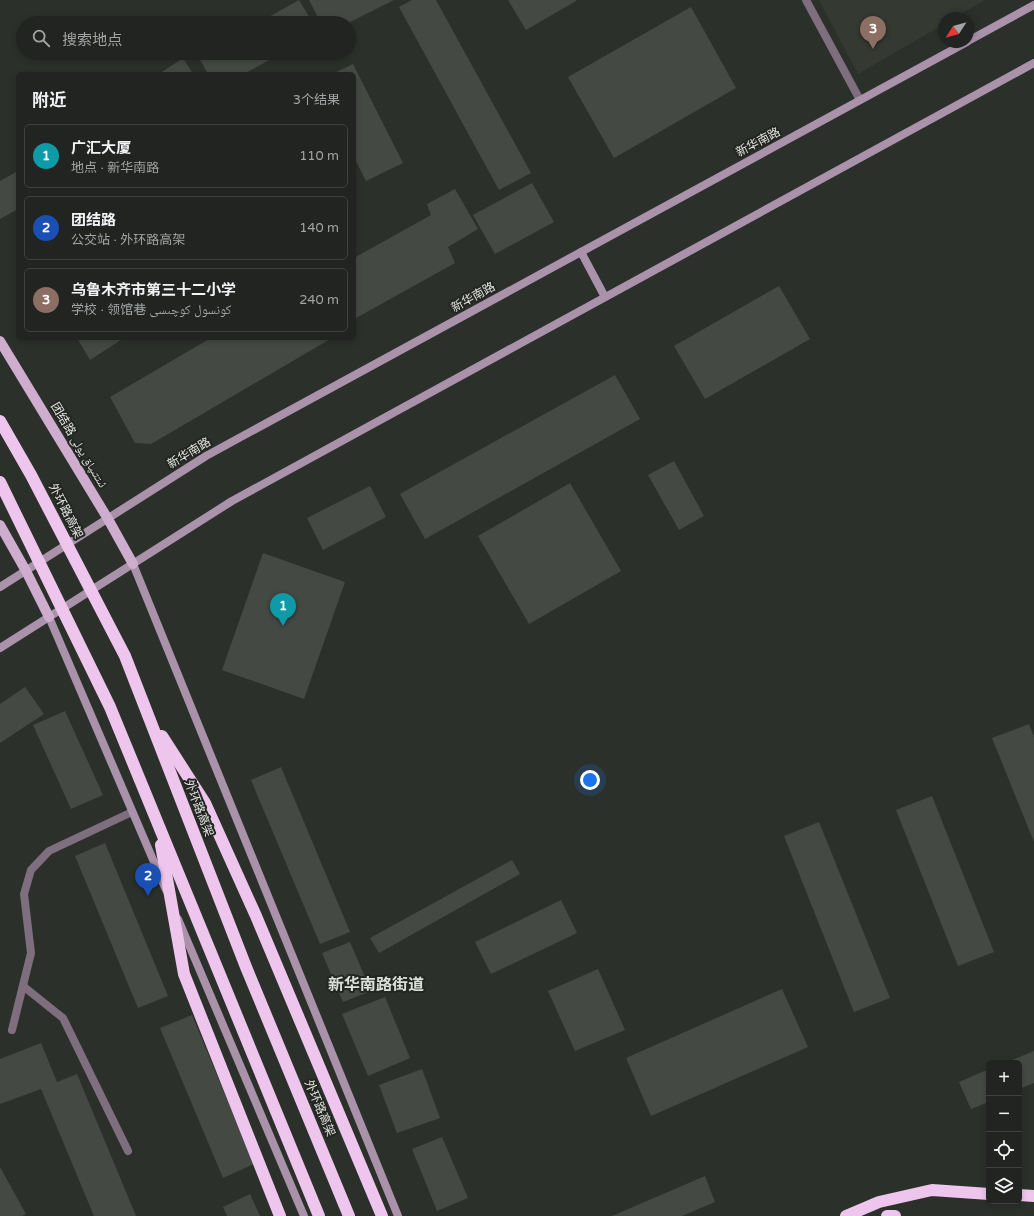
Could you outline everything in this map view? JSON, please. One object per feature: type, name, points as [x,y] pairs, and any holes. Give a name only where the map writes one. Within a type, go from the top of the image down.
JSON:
[{"type":"highway","name":"外环路高架","points":[[0,421],[31,475],[125,656],[246,967],[350,1216]]},
{"type":"highway","points":[[0,482],[110,707],[319,1216]]},
{"type":"highway","points":[[148,716],[205,803],[256,916],[382,1216]]},
{"type":"highway","points":[[157,822],[184,974],[280,1216]]},
{"type":"highway","points":[[846,1216],[879,1202],[932,1190],[986,1194]]},
{"type":"highway","points":[[1022,1196],[1034,1196]]},
{"type":"main road","name":"新华南路","points":[[974,38],[1034,5]]},
{"type":"main road","name":"新华南路","points":[[0,587],[206,456],[956,48]]},
{"type":"main road","points":[[0,648],[232,501],[1034,63]]},
{"type":"main road","points":[[581,252],[605,297]]},
{"type":"main road","name":"团结路 ئىتتىپاق يولى","points":[[0,341],[108,519],[132,564]]},
{"type":"main road","points":[[0,524],[26,570],[49,617],[304,1216]]},
{"type":"main road","points":[[132,564],[398,1216]]},
{"type":"street","points":[[806,0],[860,100]]},
{"type":"street","points":[[12,1030],[31,953],[24,894],[31,870],[49,851],[132,812]]},
{"type":"street","points":[[23,986],[63,1018],[128,1151]]},
{"type":"shaded area","points":[[819,0],[985,0],[964,12],[938,12],[938,27],[858,74]]},
{"type":"building","points":[[299,0],[309,16],[270,16]]},
{"type":"building","points":[[309,0],[394,0],[356,19],[356,16],[317,16]]},
{"type":"building","points":[[412,0],[436,0],[531,173],[499,190],[399,7]]},
{"type":"building","points":[[508,0],[576,0],[576,1],[526,30]]},
{"type":"building","points":[[691,7],[736,88],[614,158],[568,77]]},
{"type":"building","points":[[180,60],[184,60],[192,72],[162,72]]},
{"type":"building","points":[[200,60],[269,60],[248,72],[207,72]]},
{"type":"building","points":[[353,64],[403,163],[366,181],[356,161],[356,72],[336,72]]},
{"type":"building","points":[[16,172],[16,210],[0,219],[0,181]]},
{"type":"building","points":[[532,183],[554,222],[495,254],[473,215]]},
{"type":"building","points":[[455,189],[478,229],[448,247],[455,263],[356,318],[356,257],[431,215],[427,204]]},
{"type":"building","points":[[779,286],[810,339],[705,399],[674,346]]},
{"type":"building","points":[[78,340],[121,340],[90,360]]},
{"type":"building","points":[[208,340],[329,340],[151,444],[135,443],[110,397]]},
{"type":"building","points":[[615,375],[640,419],[425,539],[400,494]]},
{"type":"building","points":[[674,461],[704,516],[679,530],[648,475]]},
{"type":"building","points":[[570,483],[621,571],[529,624],[478,536]]},
{"type":"building","points":[[370,486],[386,517],[323,550],[307,518]]},
{"type":"building","points":[[263,553],[345,582],[304,699],[222,670]]},
{"type":"building","points":[[25,687],[44,714],[0,743],[0,704]]},
{"type":"building","points":[[65,711],[103,795],[71,809],[33,725]]},
{"type":"building","points":[[1029,724],[1034,737],[1034,842],[992,738]]},
{"type":"building","points":[[281,767],[350,932],[320,944],[251,780]]},
{"type":"building","points":[[932,796],[994,952],[958,966],[896,810]]},
{"type":"building","points":[[819,822],[890,998],[854,1012],[784,836]]},
{"type":"building","points":[[105,843],[168,996],[138,1008],[75,856]]},
{"type":"building","points":[[512,860],[520,874],[379,953],[370,938]]},
{"type":"building","points":[[561,900],[577,933],[491,974],[475,942]]},
{"type":"building","points":[[350,942],[371,991],[343,1002],[322,953]]},
{"type":"building","points":[[598,969],[625,1030],[575,1051],[548,991]]},
{"type":"building","points":[[782,989],[808,1047],[651,1116],[626,1058]]},
{"type":"building","points":[[385,997],[410,1058],[368,1076],[342,1014]]},
{"type":"building","points":[[192,1015],[254,1164],[223,1178],[160,1028]]},
{"type":"building","points":[[41,1043],[57,1082],[77,1074],[136,1216],[94,1216],[41,1089],[0,1104],[0,1059]]},
{"type":"building","points":[[1034,1051],[1034,1083],[1022,1088],[1022,1060],[1012,1060]]},
{"type":"building","points":[[422,1069],[440,1118],[397,1133],[379,1085]]},
{"type":"building","points":[[986,1070],[986,1103],[971,1109],[959,1082]]},
{"type":"building","points":[[442,1137],[468,1198],[437,1211],[412,1149]]},
{"type":"building","points":[[0,1167],[26,1214],[22,1216],[0,1216]]},
{"type":"building","points":[[705,1176],[715,1202],[682,1216],[612,1216]]},
{"type":"building","points":[[250,1194],[260,1216],[227,1216],[223,1207]]},
{"type":"place","name":"乌鲁木齐市第三十二小学","points":[[873,49]]},
{"type":"place","name":"广汇大厦","points":[[283,626]]},
{"type":"place","name":"团结路","points":[[148,896]]},
{"type":"district","name":"新华南路街道","points":[[376,984]]}]
